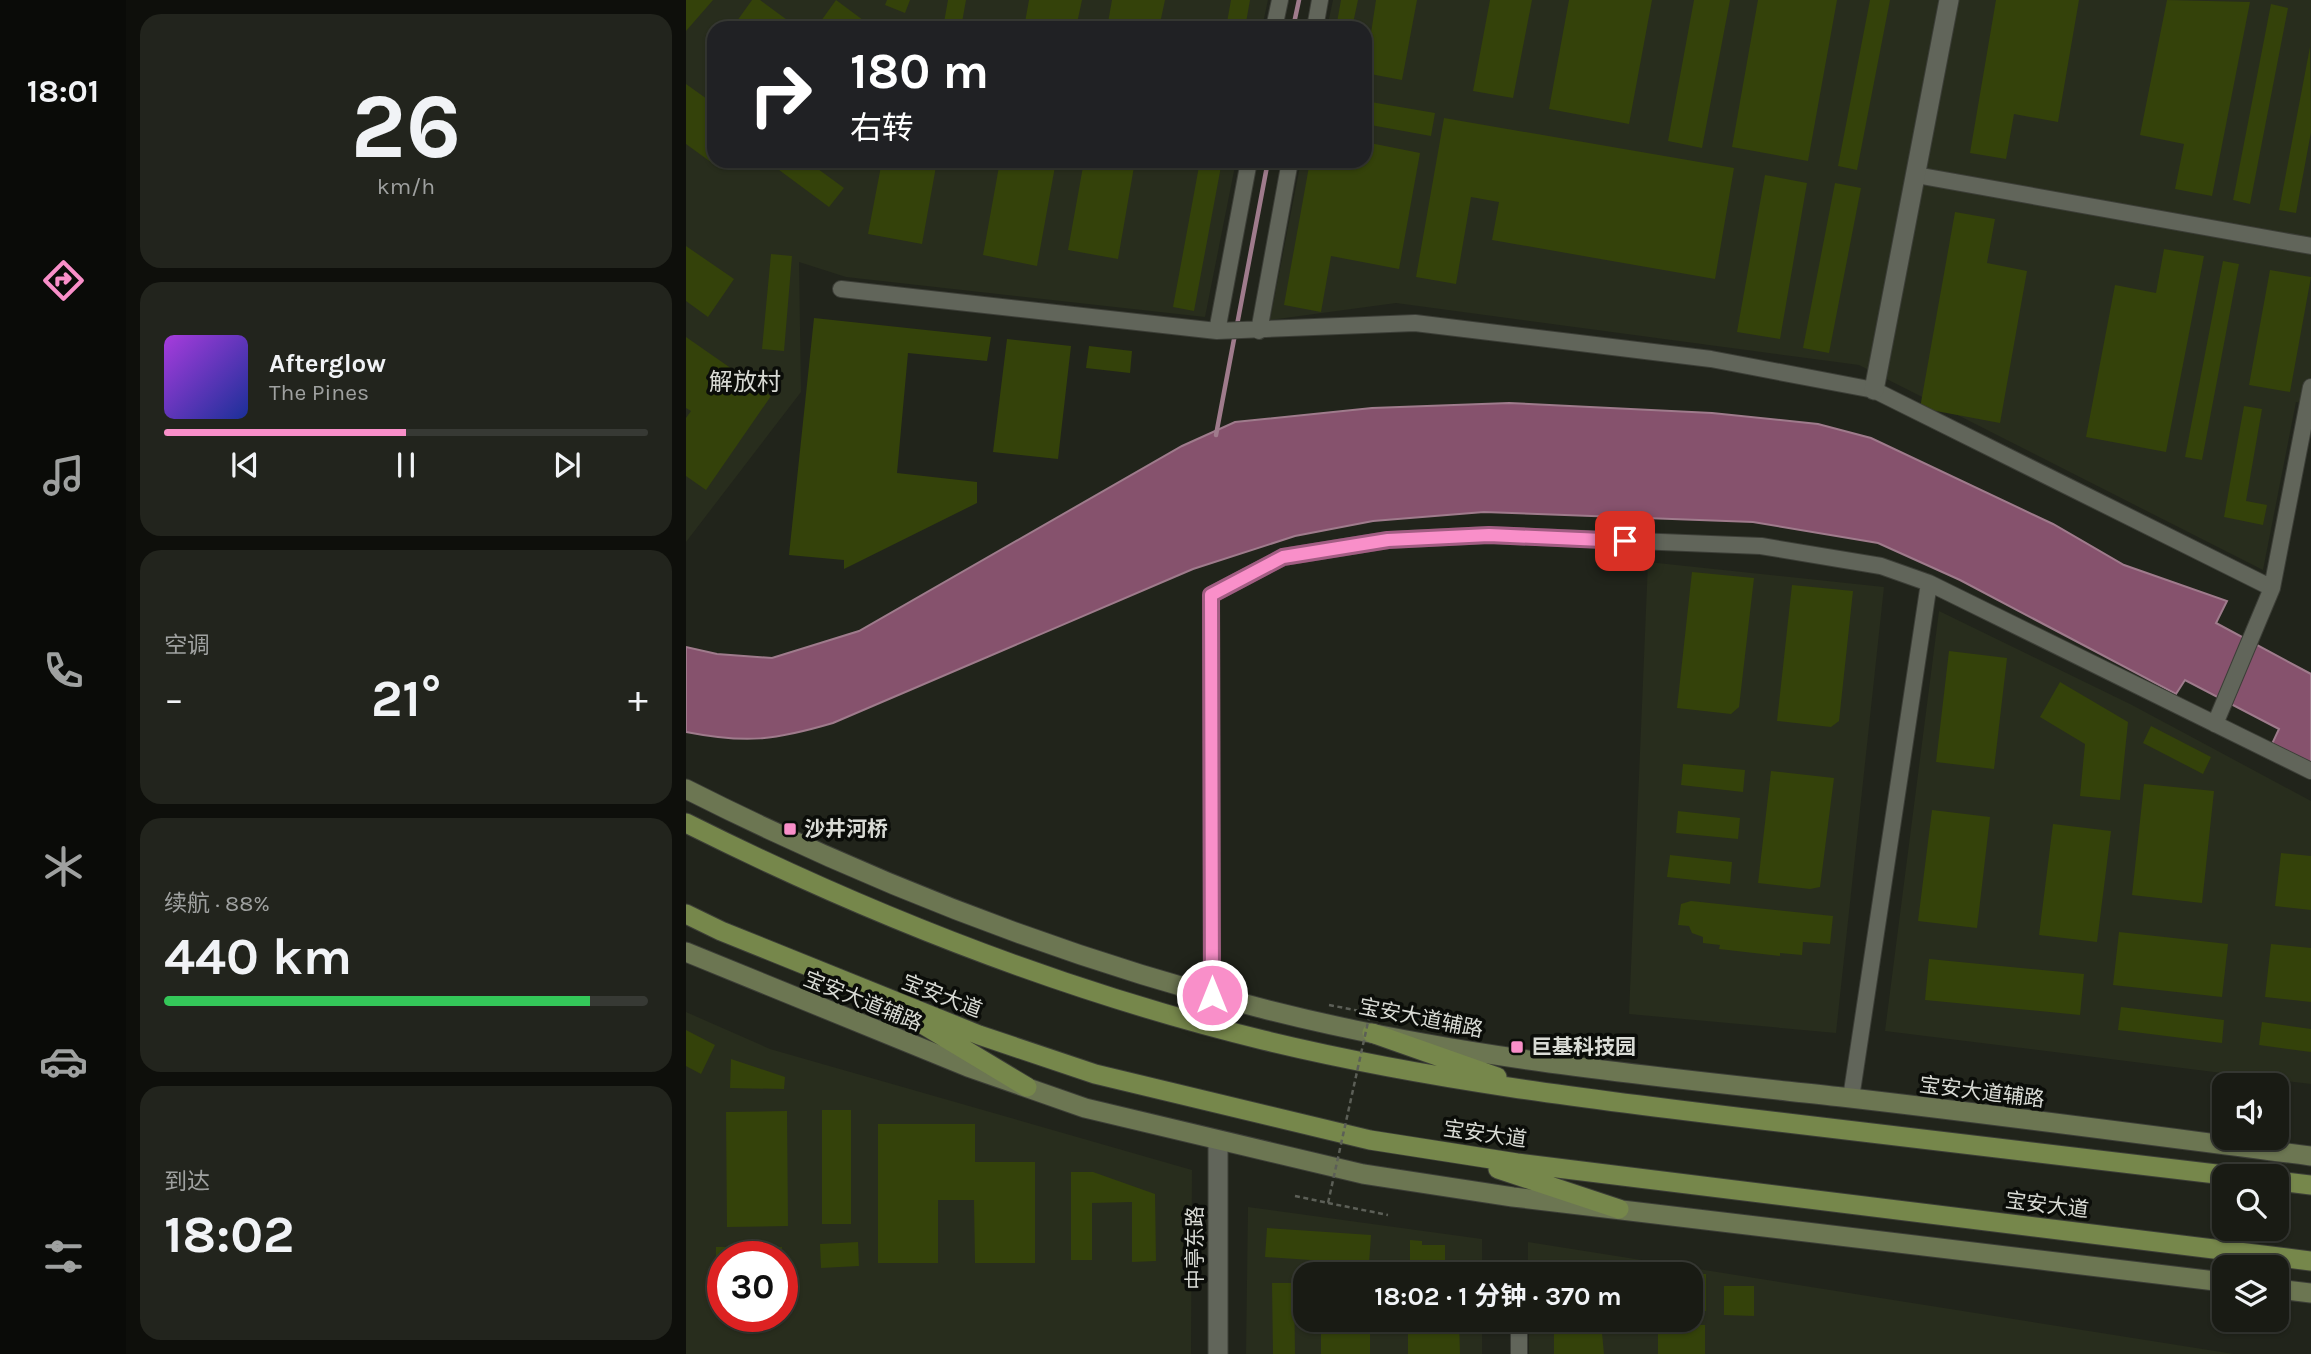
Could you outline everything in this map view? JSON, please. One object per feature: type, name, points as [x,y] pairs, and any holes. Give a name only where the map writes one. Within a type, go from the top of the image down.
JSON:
[{"type":"main road","name":"宝安大道辅路","points":[[686,789],[775,834],[1036,942],[1212,995],[1373,1033],[1551,1065],[1851,1098],[2311,1156]]},
{"type":"main road","points":[[686,823],[755,857],[891,917],[1026,970],[1134,1005],[1263,1040],[1401,1071],[1547,1095],[2212,1174]]},
{"type":"main road","name":"宝安大道","points":[[686,914],[721,931],[979,1035],[1095,1074],[1370,1140],[2311,1261]]},
{"type":"main road","name":"宝安大道辅路","points":[[686,952],[836,1015],[1086,1108],[1363,1174],[1619,1209],[2212,1281]]},
{"type":"main road","points":[[866,990],[1027,1087]]},
{"type":"main road","points":[[1373,1033],[1547,1095]]},
{"type":"main road","points":[[1447,1152],[1619,1209]]},
{"type":"main road","points":[[2289,1182],[2311,1185]]},
{"type":"main road","points":[[2289,1290],[2311,1293]]},
{"type":"street","points":[[1276,21],[1280,0]]},
{"type":"street","points":[[1316,21],[1320,0]]},
{"type":"street","points":[[1874,390],[1949,0]]},
{"type":"street","points":[[1221,331],[1248,168]]},
{"type":"street","points":[[1254,331],[1289,168]]},
{"type":"street","points":[[1916,175],[2311,246]]},
{"type":"street","points":[[841,289],[1221,331],[1415,323],[1711,359],[1874,390],[2272,588]]},
{"type":"street","points":[[2215,724],[2272,588],[2311,387]]},
{"type":"street","points":[[1212,995],[1211,595],[1283,557],[1388,540],[1489,535],[1761,546],[1881,566],[1929,583],[2311,771]]},
{"type":"street","points":[[1851,1098],[1929,583]]},
{"type":"street","name":"中亭东路","points":[[1218,1141],[1218,1354]]},
{"type":"street","points":[[1519,1332],[1519,1354]]},
{"type":"path","points":[[1317,1003],[1409,1021]]},
{"type":"path","points":[[1328,1203],[1370,1013]]},
{"type":"path","points":[[1295,1196],[1388,1216]]},
{"type":"shaded area","points":[[686,0],[1268,0],[1264,21],[707,21],[707,168],[1235,168],[1205,317],[846,277],[799,262],[801,392],[686,542]]},
{"type":"shaded area","points":[[1333,0],[2311,0],[2311,405],[2296,402],[2263,570],[1859,365],[1396,303],[1270,320],[1300,168],[1372,168],[1372,21],[1328,21]]},
{"type":"shaded area","points":[[1509,403],[1712,413],[1818,424],[1871,438],[2053,524],[2124,565],[2227,601],[2216,623],[2311,674],[2311,767],[2271,746],[2279,729],[2185,680],[2176,694],[1960,580],[1878,543],[1753,522],[1484,512],[1373,521],[1295,536],[1193,569],[833,723],[813,729],[744,739],[686,732],[686,647],[717,654],[772,658],[859,631],[1182,446],[1235,422],[1372,408]]},
{"type":"shaded area","points":[[1648,562],[1884,587],[1836,1033],[1629,1014]]},
{"type":"shaded area","points":[[1939,611],[2132,705],[2311,801],[2311,1084],[2289,1081],[2289,1073],[2223,1073],[1885,1031]]},
{"type":"shaded area","points":[[686,1012],[770,1049],[1192,1170],[1191,1354],[686,1354]]},
{"type":"shaded area","points":[[1248,1207],[1482,1239],[1482,1262],[1293,1262],[1293,1332],[1482,1332],[1482,1354],[1246,1354]]},
{"type":"shaded area","points":[[1528,1242],[1654,1262],[1528,1262]]},
{"type":"shaded area","points":[[1703,1270],[2234,1354],[1529,1354],[1529,1332],[1703,1332]]},
{"type":"building","points":[[686,0],[713,0],[686,31]]},
{"type":"building","points":[[752,0],[760,0],[788,21],[737,21]]},
{"type":"building","points":[[836,0],[864,21],[821,21]]},
{"type":"building","points":[[887,0],[910,0],[905,13],[885,5]]},
{"type":"building","points":[[948,0],[966,0],[962,21],[944,21]]},
{"type":"building","points":[[1029,0],[1082,0],[1078,21],[1025,21]]},
{"type":"building","points":[[1112,0],[1165,0],[1160,21],[1108,21]]},
{"type":"building","points":[[1231,0],[1250,0],[1246,21],[1227,21]]},
{"type":"building","points":[[1341,0],[1358,0],[1354,21],[1337,21]]},
{"type":"building","points":[[1376,0],[1417,0],[1402,80],[1372,74],[1372,27]]},
{"type":"building","points":[[1490,0],[1532,0],[1513,98],[1473,91]]},
{"type":"building","points":[[1569,0],[1652,0],[1629,124],[1549,109]]},
{"type":"building","points":[[1694,0],[1730,0],[1702,148],[1668,141]]},
{"type":"building","points":[[1758,0],[1837,0],[1808,161],[1732,147]]},
{"type":"building","points":[[1870,0],[1890,0],[1857,170],[1838,166]]},
{"type":"building","points":[[1996,0],[2079,0],[2058,122],[2014,114],[2006,159],[1970,153]]},
{"type":"building","points":[[2167,0],[2250,2],[2212,196],[2175,189],[2184,144],[2140,135]]},
{"type":"building","points":[[2271,4],[2288,8],[2250,204],[2233,200]]},
{"type":"building","points":[[2310,47],[2311,132],[2296,213],[2279,210]]},
{"type":"building","points":[[686,84],[707,99],[707,159],[686,144]]},
{"type":"building","points":[[1372,102],[1435,113],[1431,136],[1372,125]]},
{"type":"building","points":[[1444,118],[1734,168],[1715,279],[1492,240],[1499,202],[1471,197],[1456,284],[1416,277]]},
{"type":"building","points":[[1372,143],[1420,153],[1399,269],[1331,256],[1321,312],[1284,305],[1309,168],[1372,168]]},
{"type":"building","points":[[776,168],[817,168],[844,188],[829,207]]},
{"type":"building","points":[[881,168],[936,168],[922,244],[868,234]]},
{"type":"building","points":[[999,168],[1055,168],[1037,266],[983,255]]},
{"type":"building","points":[[1083,168],[1134,168],[1118,259],[1068,250]]},
{"type":"building","points":[[1199,168],[1221,168],[1194,311],[1173,307]]},
{"type":"building","points":[[1765,175],[1807,183],[1780,339],[1737,332]]},
{"type":"building","points":[[1835,183],[1861,188],[1829,353],[1803,348]]},
{"type":"building","points":[[1955,212],[1995,219],[1987,263],[2027,271],[2000,423],[1920,408]]},
{"type":"building","points":[[686,246],[734,279],[708,317],[686,301]]},
{"type":"building","points":[[2164,249],[2204,256],[2166,452],[2086,437],[2115,285],[2156,293]]},
{"type":"building","points":[[771,254],[792,256],[784,351],[762,349]]},
{"type":"building","points":[[2223,261],[2239,264],[2202,460],[2185,457]]},
{"type":"building","points":[[2270,270],[2311,277],[2290,392],[2249,385]]},
{"type":"building","points":[[814,318],[991,337],[987,361],[908,353],[897,473],[977,482],[977,503],[844,569],[844,560],[789,555]]},
{"type":"building","points":[[686,337],[771,396],[706,490],[686,476],[686,418],[691,411],[686,408]]},
{"type":"building","points":[[1007,339],[1071,346],[1058,459],[993,452]]},
{"type":"building","points":[[1089,346],[1132,351],[1130,373],[1086,368]]},
{"type":"building","points":[[2244,406],[2262,409],[2246,501],[2267,505],[2263,525],[2224,517]]},
{"type":"building","points":[[1692,572],[1754,578],[1739,707],[1731,714],[1677,708]]},
{"type":"building","points":[[1792,585],[1853,591],[1839,721],[1831,727],[1777,721]]},
{"type":"building","points":[[1949,651],[2007,658],[1994,769],[1936,762]]},
{"type":"building","points":[[2060,682],[2128,722],[2120,800],[2080,796],[2085,744],[2040,717]]},
{"type":"building","points":[[2151,726],[2211,757],[2203,774],[2143,743]]},
{"type":"building","points":[[1683,764],[1745,770],[1743,792],[1681,785]]},
{"type":"building","points":[[1771,771],[1834,778],[1820,887],[1810,889],[1758,883]]},
{"type":"building","points":[[2144,784],[2214,791],[2202,903],[2132,895]]},
{"type":"building","points":[[1932,810],[1990,817],[1977,928],[1918,921]]},
{"type":"building","points":[[1678,811],[1740,818],[1738,839],[1676,833]]},
{"type":"building","points":[[2053,824],[2111,831],[2097,942],[2039,935]]},
{"type":"building","points":[[2281,853],[2311,856],[2311,910],[2275,906]]},
{"type":"building","points":[[1670,855],[1732,862],[1730,884],[1667,877]]},
{"type":"building","points":[[1691,901],[1833,916],[1830,944],[1803,942],[1802,955],[1780,953],[1780,956],[1719,949],[1720,945],[1703,943],[1703,937],[1692,933],[1689,926],[1678,925],[1681,904]]},
{"type":"building","points":[[2119,932],[2228,944],[2222,997],[2113,985]]},
{"type":"building","points":[[2271,944],[2311,948],[2311,1002],[2265,997]]},
{"type":"building","points":[[1929,959],[2084,974],[2080,1015],[1925,1000]]},
{"type":"building","points":[[2121,1007],[2224,1020],[2222,1043],[2118,1030]]},
{"type":"building","points":[[2262,1022],[2311,1029],[2311,1052],[2259,1045]]},
{"type":"building","points":[[686,1030],[715,1045],[701,1074],[686,1066]]},
{"type":"building","points":[[731,1059],[785,1077],[784,1089],[730,1088]]},
{"type":"building","points":[[822,1110],[851,1110],[851,1224],[822,1224]]},
{"type":"building","points":[[787,1111],[788,1226],[727,1227],[726,1112]]},
{"type":"building","points":[[878,1124],[975,1124],[975,1162],[1035,1162],[1035,1263],[975,1263],[974,1200],[938,1200],[938,1263],[878,1263]]},
{"type":"building","points":[[1071,1172],[1093,1172],[1155,1194],[1156,1261],[1132,1262],[1132,1202],[1092,1203],[1092,1260],[1071,1260]]},
{"type":"building","points":[[1267,1228],[1371,1235],[1369,1262],[1265,1257]]},
{"type":"building","points":[[1410,1240],[1422,1241],[1422,1245],[1445,1245],[1445,1262],[1410,1262]]},
{"type":"building","points":[[858,1242],[859,1266],[821,1268],[820,1244]]},
{"type":"building","points":[[1703,1274],[1706,1274],[1706,1311],[1703,1311]]},
{"type":"building","points":[[1272,1283],[1293,1283],[1295,1354],[1273,1354]]},
{"type":"building","points":[[1724,1286],[1754,1286],[1754,1316],[1724,1315]]},
{"type":"building","points":[[1705,1325],[1705,1354],[1658,1354],[1658,1332],[1703,1332]]},
{"type":"building","points":[[1321,1332],[1370,1332],[1370,1354],[1321,1354]]},
{"type":"building","points":[[1408,1332],[1459,1332],[1460,1354],[1408,1354]]},
{"type":"building","points":[[1554,1332],[1603,1332],[1604,1354],[1554,1354]]},
{"type":"waterway","points":[[1294,21],[1299,0]]},
{"type":"waterway","points":[[1237,325],[1267,168]]},
{"type":"waterway","points":[[1216,435],[1235,334]]},
{"type":"place","name":"沙井河桥","points":[[790,829]]},
{"type":"place","name":"巨基科技园","points":[[1517,1047]]},
{"type":"district","name":"解放村","points":[[745,382]]},
{"type":"route","points":[[1212,995],[1211,595],[1283,557],[1388,540],[1489,535],[1625,541]]}]
